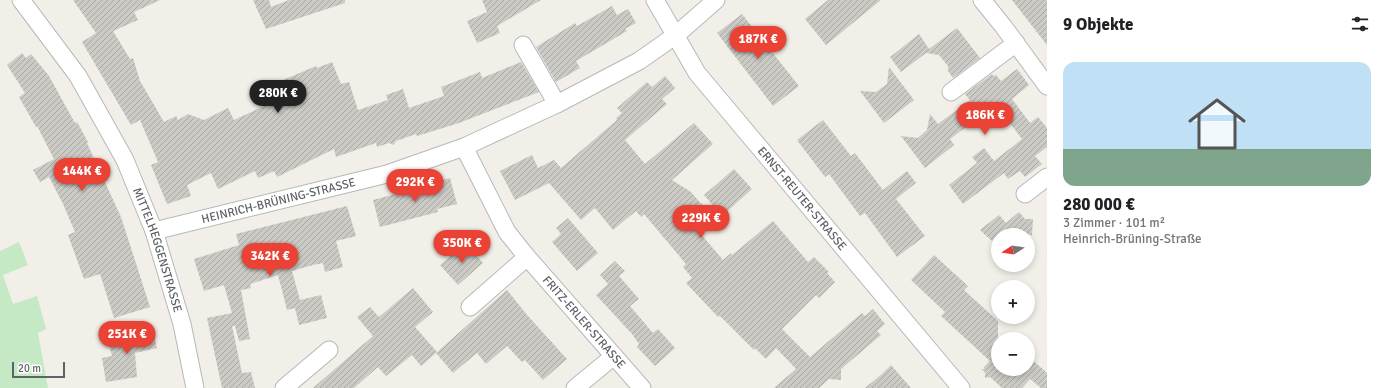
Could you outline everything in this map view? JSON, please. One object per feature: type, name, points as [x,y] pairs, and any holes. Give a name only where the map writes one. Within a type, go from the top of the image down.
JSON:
[{"type":"street","name":"MITTELHEGGENSTRASSE","points":[[21,0],[78,76],[125,160],[154,231],[182,324],[194,388]]},
{"type":"street","name":"ERNST-REUTER-STRASSE","points":[[655,0],[697,73],[959,387]]},
{"type":"street","name":"HEINRICH-BRÜNING-STRASSE","points":[[154,231],[387,174],[464,147],[557,104],[639,61],[676,35],[716,0]]},
{"type":"street","points":[[982,0],[1047,86]]},
{"type":"street","points":[[951,92],[1016,44]]},
{"type":"street","points":[[523,45],[557,104]]},
{"type":"street","name":"FRITZ-ERLER-STRASSE","points":[[464,147],[507,232],[526,257],[642,388]]},
{"type":"street","points":[[1026,194],[1047,177]]},
{"type":"street","points":[[470,307],[526,257]]},
{"type":"street","points":[[284,388],[330,350]]},
{"type":"street","points":[[575,388],[614,356]]},
{"type":"green space","points":[[19,242],[28,265],[3,275],[13,304],[37,296],[46,329],[38,333],[48,388],[0,388],[0,251]]},
{"type":"building","points":[[73,0],[160,0],[134,12],[138,20],[113,31],[130,59],[133,58],[140,81],[164,122],[176,116],[178,120],[188,114],[204,120],[228,108],[234,120],[268,104],[262,89],[316,66],[317,68],[332,62],[341,84],[349,82],[358,110],[388,100],[386,95],[403,89],[409,108],[444,96],[441,87],[480,72],[482,78],[521,62],[539,92],[459,123],[417,136],[416,134],[396,141],[394,145],[389,143],[377,147],[376,143],[336,157],[334,149],[277,177],[274,171],[258,178],[255,171],[218,189],[211,173],[187,185],[191,196],[167,204],[151,165],[158,162],[140,120],[131,125],[82,42],[96,33]]},
{"type":"building","points":[[253,0],[269,0],[271,7],[289,0],[345,0],[345,3],[266,29]]},
{"type":"building","points":[[482,0],[541,0],[497,26],[500,33],[477,43],[467,21],[487,12]]},
{"type":"building","points":[[828,0],[881,0],[826,45],[805,19]]},
{"type":"building","points":[[1012,0],[1047,0],[1047,45]]},
{"type":"building","points":[[612,6],[617,15],[628,9],[636,23],[625,29],[627,31],[576,61],[580,68],[556,82],[536,47],[575,23],[577,26]]},
{"type":"building","points":[[742,14],[799,86],[773,106],[717,33]]},
{"type":"building","points":[[957,28],[980,58],[953,78],[948,71],[948,66],[939,55],[926,53],[901,72],[890,57],[919,34],[929,49]]},
{"type":"building","points":[[22,53],[26,58],[31,54],[49,76],[75,123],[77,122],[88,142],[87,143],[121,217],[150,307],[114,318],[100,274],[84,279],[68,235],[75,232],[63,204],[49,177],[40,182],[33,170],[54,159],[37,126],[36,127],[19,97],[25,93],[7,65]]},
{"type":"building","points":[[889,67],[914,100],[884,123],[860,91],[876,92],[887,84]]},
{"type":"building","points":[[1017,69],[1029,85],[1012,99],[1030,123],[1038,117],[1047,128],[1047,147],[1035,156],[1042,164],[1025,177],[1020,171],[1008,179],[1004,173],[963,204],[949,185],[977,163],[972,157],[984,148],[994,161],[1022,139],[999,109],[985,119],[982,115],[950,139],[954,145],[925,168],[901,136],[918,138],[927,130],[930,114],[938,124],[970,100],[965,94],[992,74],[993,76],[996,75],[1001,81]]},
{"type":"building","points":[[665,76],[675,88],[662,99],[667,104],[625,140],[645,164],[694,123],[713,144],[672,180],[691,192],[704,207],[689,220],[723,260],[731,253],[732,255],[773,221],[808,262],[814,257],[829,272],[827,273],[835,282],[819,298],[816,295],[782,329],[810,357],[862,313],[865,316],[873,309],[885,324],[877,331],[881,335],[841,369],[841,380],[829,379],[819,388],[774,388],[796,369],[776,348],[766,359],[755,348],[754,350],[720,316],[718,317],[686,283],[692,278],[683,267],[686,264],[644,214],[641,217],[636,211],[613,230],[595,208],[581,220],[549,183],[515,200],[500,171],[532,155],[538,168],[554,160],[561,168],[617,120],[616,118],[622,113],[617,108],[647,82],[652,87]]},
{"type":"building","points":[[823,120],[851,156],[855,153],[883,190],[907,171],[916,183],[896,199],[925,236],[897,257],[865,213],[860,216],[829,174],[825,177],[797,140]]},
{"type":"building","points":[[734,169],[752,189],[722,216],[704,195]]},
{"type":"building","points":[[450,178],[457,204],[437,209],[438,212],[380,227],[373,200]]},
{"type":"building","points":[[347,206],[356,236],[336,241],[343,267],[325,272],[323,263],[292,271],[300,300],[321,295],[327,318],[299,325],[295,308],[287,310],[278,275],[250,284],[251,288],[241,290],[250,339],[239,341],[235,326],[232,326],[242,373],[251,372],[255,388],[222,388],[207,318],[232,313],[224,285],[204,291],[194,259],[239,245],[236,234]]},
{"type":"building","points":[[1019,212],[1025,219],[1033,219],[1032,228],[991,228],[991,240],[980,230],[999,215],[1006,223]]},
{"type":"building","points":[[568,218],[598,253],[577,271],[552,242],[561,234],[556,228]]},
{"type":"building","points":[[466,243],[483,263],[458,285],[440,265]]},
{"type":"building","points":[[934,255],[968,286],[964,290],[991,315],[991,324],[998,324],[998,332],[991,332],[991,376],[1035,376],[1035,362],[1047,373],[1047,388],[1041,388],[1030,379],[1022,388],[1002,388],[990,377],[985,378],[985,372],[981,369],[984,369],[990,361],[941,316],[945,312],[911,280]]},
{"type":"building","points":[[615,261],[625,271],[619,276],[639,299],[630,306],[653,333],[658,329],[675,348],[655,366],[637,347],[639,344],[632,334],[596,295],[608,284],[600,275]]},
{"type":"building","points":[[413,288],[433,312],[415,327],[437,352],[421,366],[412,355],[386,376],[378,367],[354,388],[313,388],[373,336],[357,317],[370,307],[379,317]]},
{"type":"building","points":[[507,290],[527,315],[567,359],[543,380],[525,360],[522,362],[507,346],[486,364],[477,353],[453,373],[436,353]]},
{"type":"building","points":[[153,330],[157,348],[135,353],[137,377],[106,382],[102,358],[112,356],[108,340]]},
{"type":"building","points":[[891,365],[911,388],[865,388],[882,374]]}]
